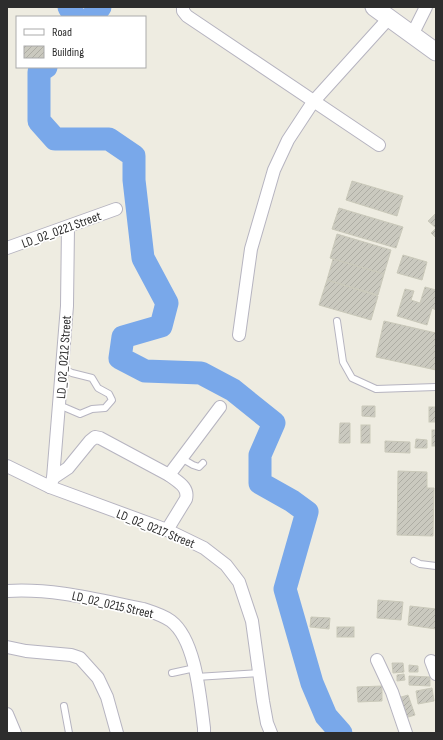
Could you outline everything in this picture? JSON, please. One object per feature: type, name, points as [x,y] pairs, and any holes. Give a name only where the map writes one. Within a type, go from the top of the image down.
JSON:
[{"type":"main road","points":[[374,7],[436,52]]},
{"type":"street","points":[[184,7],[183,11],[187,16],[379,145]]},
{"type":"street","points":[[412,34],[426,7]]},
{"type":"street","points":[[239,335],[251,249],[272,175],[288,140],[313,102],[389,18]]},
{"type":"street","name":"LD_02_0221 Street","points":[[7,248],[116,209]]},
{"type":"street","name":"LD_02_0212 Street","points":[[52,483],[60,405],[67,306],[68,227]]},
{"type":"street","points":[[169,475],[220,407]]},
{"type":"street","points":[[52,483],[68,468],[90,441],[95,437],[100,438],[169,475],[184,486],[187,491],[186,499],[167,530]]},
{"type":"street","name":"LD_02_0217 Street","points":[[7,466],[167,530],[204,548],[226,565],[239,582],[252,621],[267,723],[271,733]]},
{"type":"street","name":"LD_02_0215 Street","points":[[7,591],[27,589],[61,592],[155,613],[171,621],[181,632],[191,654],[196,673],[204,733]]},
{"type":"street","points":[[7,647],[71,655],[80,658],[98,678],[107,697],[117,733]]},
{"type":"street","points":[[377,660],[392,692],[406,733]]},
{"type":"street","points":[[431,661],[436,674]]},
{"type":"street","points":[[7,714],[15,733]]},
{"type":"lane","points":[[337,321],[343,362],[352,378],[376,389],[436,387]]},
{"type":"lane","points":[[60,405],[80,414],[92,409],[105,408],[112,400],[109,394],[98,388],[92,378],[72,373],[62,368]]},
{"type":"lane","points":[[181,458],[199,467],[203,463]]},
{"type":"lane","points":[[414,561],[420,564],[436,566]]},
{"type":"lane","points":[[172,673],[259,673]]},
{"type":"lane","points":[[64,706],[68,733]]},
{"type":"building","points":[[352,181],[403,196],[397,216],[346,200]]},
{"type":"building","points":[[339,208],[403,227],[396,248],[332,229]]},
{"type":"building","points":[[436,213],[436,228],[428,221]]},
{"type":"building","points":[[436,228],[436,238],[431,233]]},
{"type":"building","points":[[337,234],[391,250],[384,274],[330,258]]},
{"type":"building","points":[[403,255],[427,262],[422,280],[397,273]]},
{"type":"building","points":[[333,259],[384,274],[378,295],[327,280]]},
{"type":"building","points":[[327,280],[378,296],[371,320],[319,305]]},
{"type":"building","points":[[425,287],[436,290],[436,310],[432,308],[427,325],[397,316],[405,289],[414,291],[411,300],[420,303]]},
{"type":"building","points":[[384,321],[436,333],[436,370],[376,357]]},
{"type":"building","points":[[362,406],[375,406],[375,417],[362,416]]},
{"type":"building","points":[[429,407],[436,407],[436,422],[429,422]]},
{"type":"building","points":[[340,423],[350,423],[350,443],[339,443]]},
{"type":"building","points":[[361,425],[370,425],[370,443],[361,443]]},
{"type":"building","points":[[432,430],[436,430],[436,446],[432,446]]},
{"type":"building","points":[[416,439],[427,440],[427,448],[415,448]]},
{"type":"building","points":[[385,441],[410,442],[410,453],[385,452]]},
{"type":"building","points":[[398,471],[427,472],[427,488],[434,488],[433,536],[397,535]]},
{"type":"building","points":[[378,600],[403,602],[401,620],[377,618]]},
{"type":"building","points":[[410,606],[436,609],[436,629],[408,625]]},
{"type":"building","points":[[311,617],[330,618],[329,629],[310,627]]},
{"type":"building","points":[[337,627],[354,627],[354,637],[337,637]]},
{"type":"building","points":[[392,663],[403,663],[404,672],[393,673]]},
{"type":"building","points":[[409,665],[418,666],[418,672],[409,672]]},
{"type":"building","points":[[404,674],[405,680],[397,681],[397,675]]},
{"type":"building","points":[[409,676],[430,677],[430,686],[409,685]]},
{"type":"building","points":[[382,686],[382,701],[358,702],[357,687]]},
{"type":"building","points":[[432,688],[434,701],[418,704],[416,691]]},
{"type":"building","points":[[408,695],[415,715],[405,718],[398,698]]},
{"type":"waterway","points":[[69,7],[74,16]]},
{"type":"waterway","points":[[93,16],[100,7]]},
{"type":"waterway","points":[[45,68],[39,72],[39,121],[55,139],[109,139],[134,156],[134,180],[143,258],[167,303],[161,326],[123,337],[120,358],[145,371],[201,373],[233,390],[274,423],[260,455],[260,483],[292,501],[307,512],[285,589],[312,683],[326,716],[341,733]]}]
